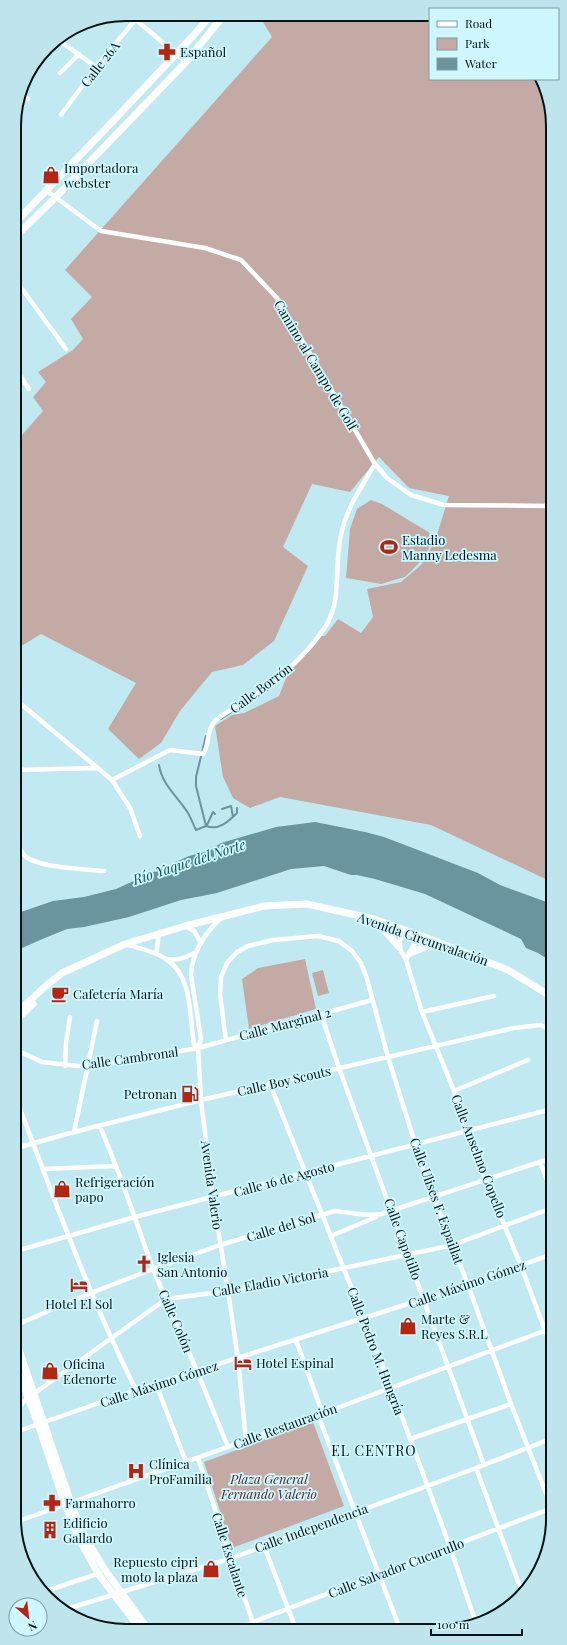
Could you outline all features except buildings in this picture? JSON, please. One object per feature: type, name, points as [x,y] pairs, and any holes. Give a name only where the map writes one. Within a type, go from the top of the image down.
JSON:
[{"type":"main road","points":[[21,217],[177,54],[206,21]]},
{"type":"main road","points":[[21,231],[186,62],[219,21]]},
{"type":"main road","name":"Avenida Circunvalación","points":[[21,1009],[62,973],[125,944],[224,915],[264,906],[307,904],[374,919],[438,942],[508,970],[546,993]]},
{"type":"main road","points":[[374,919],[399,947]]},
{"type":"main road","points":[[410,953],[438,942]]},
{"type":"main road","name":"Avenida Circunvalación","points":[[21,1016],[51,987],[81,965]]},
{"type":"main road","points":[[21,1360],[31,1397]]},
{"type":"main road","points":[[21,1376],[42,1423],[68,1504],[102,1572],[137,1624]]},
{"type":"main road","points":[[117,1594],[144,1624]]},
{"type":"street","name":"Calle 26A","points":[[61,115],[96,68],[135,21]]},
{"type":"street","points":[[137,21],[186,62]]},
{"type":"street","points":[[63,42],[96,68]]},
{"type":"street","points":[[60,73],[79,54]]},
{"type":"street","name":"Camino al Campo de Golf","points":[[47,191],[101,231],[205,248],[241,260],[277,298],[375,464],[387,478],[411,495],[444,505],[546,506]]},
{"type":"street","points":[[21,288],[66,349]]},
{"type":"street","points":[[21,378],[29,389]]},
{"type":"street","name":"Calle Borrón","points":[[112,780],[170,750],[203,754],[214,722],[265,688],[285,672],[317,638],[327,623],[334,606],[341,535],[350,510],[375,464]]},
{"type":"street","points":[[21,704],[112,780],[130,808],[140,836]]},
{"type":"street","points":[[21,770],[98,768]]},
{"type":"street","points":[[21,848],[24,855],[34,861],[49,865],[104,871]]},
{"type":"street","name":"Avenida Valerio","points":[[224,915],[210,928],[196,952],[191,975],[201,1039],[198,1048],[201,1100],[213,1198],[238,1359],[246,1441]]},
{"type":"street","points":[[185,926],[194,931],[201,943]]},
{"type":"street","points":[[399,947],[402,929]]},
{"type":"street","points":[[156,954],[159,934]]},
{"type":"street","points":[[406,960],[419,935]]},
{"type":"street","name":"Calle Ulises F. Espaillat","points":[[226,1040],[220,994],[221,977],[227,963],[237,952],[248,946],[273,940],[318,936],[339,941],[352,951],[360,963],[367,979],[388,1057],[415,1144],[511,1404],[546,1494]]},
{"type":"street","name":"Avenida Valerio","points":[[125,944],[156,954],[166,959],[175,967],[183,978],[194,1044],[198,1048]]},
{"type":"street","name":"Calle Anselmo Copello","points":[[399,947],[406,960],[422,1012],[454,1091],[466,1131],[521,1266],[546,1334]]},
{"type":"street","points":[[166,959],[183,959],[196,952]]},
{"type":"street","points":[[422,1012],[494,996]]},
{"type":"street","name":"Calle Marginal 2","points":[[198,1048],[372,1000]]},
{"type":"street","name":"Calle Capotillo","points":[[321,1014],[339,1068],[484,1465]]},
{"type":"street","points":[[65,1066],[66,1044],[70,1017]]},
{"type":"street","points":[[74,1132],[97,1021]]},
{"type":"street","name":"Calle Boy Scouts","points":[[21,1147],[201,1100],[435,1046],[531,1025],[541,1025],[546,1028]]},
{"type":"street","name":"Calle Cambronal","points":[[21,1052],[42,1062],[65,1066],[88,1067],[198,1048]]},
{"type":"street","points":[[454,1091],[528,1060]]},
{"type":"street","name":"Calle Pedro M. Hungría","points":[[270,1084],[391,1387],[450,1547],[474,1618]]},
{"type":"street","name":"Calle 16 de Agosto","points":[[21,1250],[135,1218],[546,1111]]},
{"type":"street","points":[[21,1112],[91,1293],[110,1338],[136,1390]]},
{"type":"street","name":"Calle Colón","points":[[100,1126],[153,1269],[228,1447]]},
{"type":"street","name":"Calle del Sol","points":[[21,1323],[91,1293],[220,1245],[335,1211],[344,1211],[366,1216],[381,1214],[546,1160]]},
{"type":"street","points":[[540,1162],[546,1178]]},
{"type":"street","points":[[43,1169],[116,1166]]},
{"type":"street","name":"Calle Eladio Victoria","points":[[21,1405],[110,1338],[166,1299],[228,1291],[344,1268],[452,1244],[546,1210]]},
{"type":"street","points":[[331,1236],[381,1214]]},
{"type":"street","name":"Calle Máximo Gómez","points":[[21,1430],[136,1390],[238,1359],[468,1285],[546,1256]]},
{"type":"street","name":"Calle Restauración","points":[[21,1520],[246,1441],[545,1331]]},
{"type":"street","points":[[296,1340],[320,1413],[398,1624]]},
{"type":"street","points":[[156,1384],[186,1462]]},
{"type":"street","points":[[410,1439],[511,1404]]},
{"type":"street","name":"Calle Independencia","points":[[70,1608],[232,1558],[476,1468],[546,1441]]},
{"type":"street","name":"Calle Escalante","points":[[198,1458],[253,1622]]},
{"type":"street","points":[[476,1468],[520,1588]]},
{"type":"street","name":"Calle Salvador Cucurullo","points":[[250,1624],[546,1511]]},
{"type":"street","points":[[264,1546],[294,1624]]},
{"type":"street","points":[[49,1590],[102,1572]]},
{"type":"green space","points":[[263,21],[429,21],[429,80],[535,80],[540,92],[544,106],[546,126],[546,879],[431,825],[280,797],[250,808],[233,798],[223,777],[215,726],[232,715],[244,713],[279,696],[288,673],[320,636],[325,636],[338,619],[361,633],[373,617],[367,589],[401,582],[421,565],[435,541],[449,496],[409,488],[379,457],[350,492],[312,484],[283,547],[308,566],[274,641],[243,665],[212,672],[180,711],[161,743],[139,759],[108,729],[136,683],[41,634],[21,646],[21,436],[43,411],[33,397],[46,382],[38,372],[73,350],[83,339],[71,319],[92,297],[65,270],[272,37]]},
{"type":"green space","name":"Estadio Manny Ledesma","points":[[371,500],[382,504],[435,536],[424,558],[405,577],[381,584],[346,578],[350,529],[357,509]]},
{"type":"green space","points":[[305,959],[316,1009],[249,1029],[242,979],[258,968]]},
{"type":"green space","points":[[323,970],[329,993],[318,996],[312,973]]},
{"type":"green space","name":"Plaza General Fernando Valerio","points":[[313,1422],[344,1506],[232,1548],[204,1462]]},
{"type":"water","name":"Río Yaque del Norte","points":[[315,822],[384,837],[478,873],[500,885],[546,902],[546,958],[526,948],[521,939],[425,894],[375,879],[351,875],[324,866],[291,869],[217,893],[181,900],[129,917],[84,927],[67,929],[21,948],[21,912],[53,901],[84,897],[116,889],[189,856],[209,851],[221,843],[276,827]]},
{"type":"waterway","points":[[253,699],[266,691],[285,675]]},
{"type":"waterway","points":[[221,719],[238,708]]},
{"type":"waterway","points":[[206,736],[196,777],[196,786],[206,826]]},
{"type":"waterway","points":[[159,765],[163,779],[188,813],[196,830],[206,826],[215,827],[223,824],[237,813],[237,808]]},
{"type":"waterway","points":[[222,809],[231,806],[233,817]]},
{"type":"waterway","points":[[207,825],[213,812],[215,814]]},
{"type":"place","name":"Español","points":[[167,52]]},
{"type":"place","name":"Importadora webster","points":[[51,175]]},
{"type":"place","name":"Estadio Manny Ledesma","points":[[389,547]]},
{"type":"place","name":"Cafetería María","points":[[60,994]]},
{"type":"place","name":"Petronan","points":[[190,1094]]},
{"type":"place","name":"Refrigeración papo","points":[[62,1189]]},
{"type":"place","name":"Iglesia San Antonio","points":[[144,1264]]},
{"type":"place","name":"Hotel El Sol","points":[[79,1285]]},
{"type":"place","name":"Marte & Reyes S.R.L","points":[[408,1326]]},
{"type":"place","name":"Hotel Espinal","points":[[243,1363]]},
{"type":"place","name":"Oficina Edenorte","points":[[50,1371]]},
{"type":"place","name":"Clínica ProFamilia","points":[[136,1471]]},
{"type":"place","name":"Farmahorro","points":[[52,1503]]},
{"type":"place","name":"Edificio Gallardo","points":[[50,1530]]},
{"type":"place","name":"Repuesto cipri moto la plaza","points":[[211,1569]]},
{"type":"district","name":"EL CENTRO","points":[[374,1451]]}]
